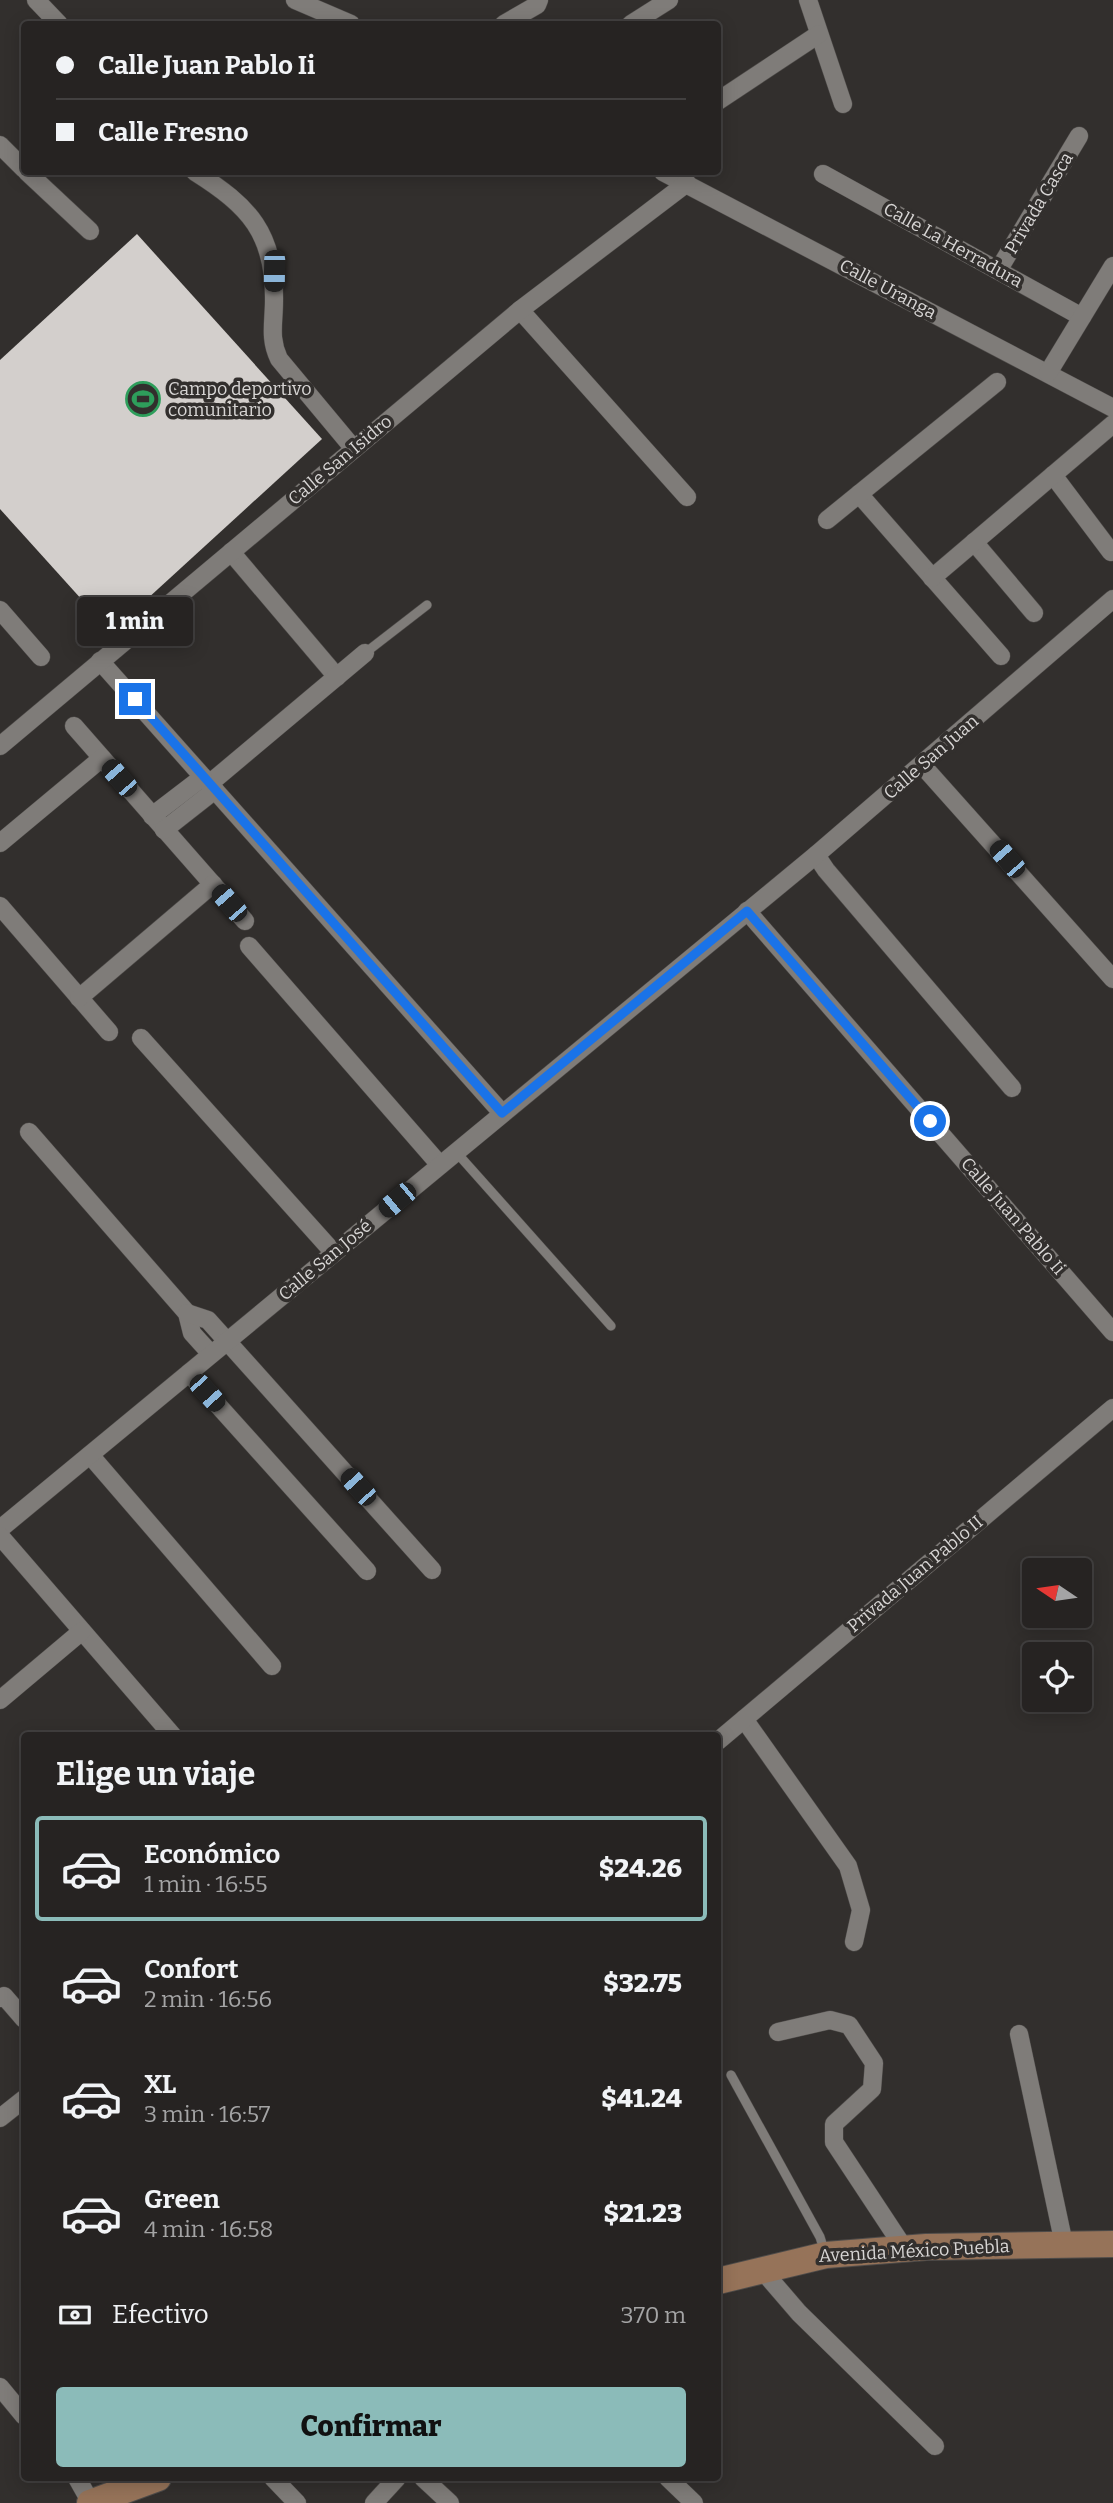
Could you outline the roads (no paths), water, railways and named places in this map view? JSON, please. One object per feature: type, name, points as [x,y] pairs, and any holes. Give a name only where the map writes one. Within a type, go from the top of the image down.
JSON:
[{"type":"main road","name":"Avenida México Puebla","points":[[721,2280],[826,2255],[905,2248],[1113,2244]]},
{"type":"main road","points":[[105,2501],[151,2481]]},
{"type":"street","points":[[36,0],[56,21]]},
{"type":"street","points":[[295,0],[344,21]]},
{"type":"street","points":[[509,21],[537,5],[539,0]]},
{"type":"street","points":[[636,21],[669,0]]},
{"type":"street","points":[[808,0],[843,104]]},
{"type":"street","points":[[721,99],[819,34]]},
{"type":"street","name":"Privada Casca","points":[[999,269],[1079,136]]},
{"type":"street","points":[[0,145],[21,165]]},
{"type":"street","name":"Calle La Herradura","points":[[823,174],[1082,317]]},
{"type":"street","points":[[31,175],[90,231]]},
{"type":"street","points":[[200,175],[229,194],[250,214],[264,240],[274,271],[272,344],[279,359],[354,449]]},
{"type":"street","name":"Calle Uranga","points":[[670,175],[1113,408]]},
{"type":"street","name":"Calle San Isidro","points":[[0,746],[520,310],[687,183]]},
{"type":"street","points":[[1048,373],[1113,266]]},
{"type":"street","points":[[520,310],[687,497]]},
{"type":"street","points":[[827,520],[997,382]]},
{"type":"street","points":[[932,578],[1113,424]]},
{"type":"street","points":[[1053,475],[1111,552]]},
{"type":"street","points":[[859,494],[1001,656]]},
{"type":"street","points":[[974,542],[1034,612]]},
{"type":"street","points":[[231,552],[337,677]]},
{"type":"street","name":"Calle San Juan","points":[[747,911],[922,765],[1113,599]]},
{"type":"street","points":[[0,610],[41,657]]},
{"type":"street","points":[[158,823],[209,784],[365,653]]},
{"type":"street","points":[[100,661],[502,1113]]},
{"type":"street","points":[[74,726],[245,921]]},
{"type":"street","points":[[0,844],[102,758]]},
{"type":"street","points":[[922,765],[1113,979]]},
{"type":"street","points":[[816,855],[1012,1088]]},
{"type":"street","points":[[79,998],[213,884]]},
{"type":"street","points":[[0,906],[109,1032]]},
{"type":"street","name":"Calle San José","points":[[0,1530],[747,911]]},
{"type":"street","name":"Calle Juan Pablo Ii","points":[[747,911],[1113,1332]]},
{"type":"street","points":[[249,946],[440,1165]]},
{"type":"street","points":[[141,1038],[334,1253]]},
{"type":"street","points":[[29,1132],[187,1312],[208,1320],[432,1570]]},
{"type":"street","points":[[187,1312],[192,1333],[211,1354]]},
{"type":"street","points":[[189,1373],[366,1571]]},
{"type":"street","name":"Privada Juan Pablo II","points":[[721,1738],[1113,1408]]},
{"type":"street","points":[[90,1455],[272,1666]]},
{"type":"street","points":[[0,1536],[82,1631],[162,1732]]},
{"type":"street","points":[[0,1700],[82,1631]]},
{"type":"street","points":[[744,1719],[848,1866],[861,1910],[854,1942]]},
{"type":"street","points":[[0,1998],[4,1996],[21,2016]]},
{"type":"street","points":[[778,2032],[830,2020],[849,2025],[874,2063],[872,2089],[834,2123],[834,2142],[905,2248]]},
{"type":"street","points":[[1019,2034],[1064,2244]]},
{"type":"street","points":[[0,2119],[21,2102]]},
{"type":"street","points":[[762,2270],[799,2313],[935,2446]]},
{"type":"street","points":[[0,2387],[21,2408]]},
{"type":"street","points":[[81,2481],[105,2501]]},
{"type":"street","points":[[276,2481],[297,2503]]},
{"type":"street","points":[[374,2503],[394,2481]]},
{"type":"street","points":[[426,2481],[450,2503]]},
{"type":"street","points":[[671,2481],[694,2503]]},
{"type":"lane","points":[[365,653],[427,605]]},
{"type":"lane","points":[[456,1152],[611,1326]]},
{"type":"lane","points":[[731,2075],[820,2237],[826,2255]]},
{"type":"place","name":"Campo deportivo comunitario","points":[[143,399]]}]
